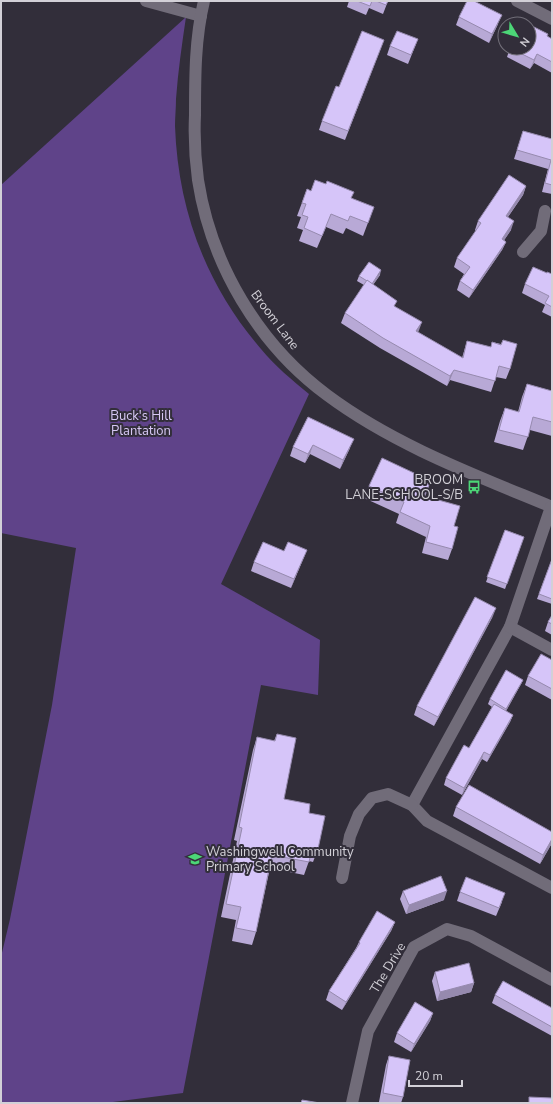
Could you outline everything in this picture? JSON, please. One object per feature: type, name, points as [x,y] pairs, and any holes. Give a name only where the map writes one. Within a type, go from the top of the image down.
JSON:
[{"type":"street","points":[[146,1],[201,16]]},
{"type":"street","name":"Broom Lane","points":[[204,1],[195,74],[195,154],[198,181],[208,225],[223,265],[241,300],[260,328],[293,366],[326,394],[359,416],[386,432],[437,458],[552,507]]},
{"type":"street","points":[[517,1],[552,19]]},
{"type":"street","points":[[523,252],[546,232],[545,211]]},
{"type":"street","points":[[412,804],[510,627],[552,507]]},
{"type":"street","points":[[510,627],[552,650]]},
{"type":"street","points":[[342,878],[350,836],[359,814],[372,798],[388,794],[412,804],[427,821],[552,888]]},
{"type":"street","name":"The Drive","points":[[352,1103],[368,1031],[414,947],[447,929],[472,936],[552,980]]},
{"type":"green space","name":"Buck's Hill Plantation","points":[[186,17],[178,78],[175,126],[177,157],[182,187],[189,217],[198,245],[210,272],[225,299],[242,324],[272,361],[309,394],[221,584],[320,640],[318,695],[261,685],[183,1093],[105,1103],[1,1103],[1,957],[10,919],[52,705],[76,548],[1,533],[1,185]]},
{"type":"building","points":[[357,1],[372,1],[370,6]]},
{"type":"building","points":[[376,1],[388,1],[386,5]]},
{"type":"building","points":[[467,1],[474,1],[502,15],[497,16],[497,24],[492,34],[459,17]]},
{"type":"building","points":[[537,28],[548,34],[547,36],[552,39],[552,62],[537,54]]},
{"type":"building","points":[[362,31],[384,40],[348,131],[322,121],[336,86],[339,87]]},
{"type":"building","points":[[397,31],[418,39],[411,55],[390,46]]},
{"type":"building","points":[[526,56],[536,56],[534,60]]},
{"type":"building","points":[[523,131],[552,139],[552,185],[545,183],[551,160],[517,150]]},
{"type":"building","points":[[509,175],[526,186],[506,216],[514,221],[502,239],[506,242],[473,290],[460,281],[470,267],[457,258],[481,223],[478,221]]},
{"type":"building","points":[[315,180],[326,184],[327,181],[354,192],[351,198],[374,207],[368,223],[350,216],[348,221],[331,214],[322,236],[304,228],[308,217],[302,215],[306,204],[302,203],[307,189],[311,191]]},
{"type":"building","points":[[369,262],[381,270],[372,284],[359,276]]},
{"type":"building","points":[[533,267],[552,274],[552,307],[545,303],[549,296],[525,284]]},
{"type":"building","points":[[367,280],[397,301],[394,306],[422,322],[416,331],[463,358],[467,341],[491,347],[492,342],[501,345],[503,340],[517,344],[510,369],[499,366],[495,381],[454,370],[450,376],[383,338],[345,313]]},
{"type":"building","points":[[527,384],[552,391],[552,422],[533,417],[528,437],[499,430],[505,408],[519,412]]},
{"type":"building","points":[[308,417],[354,439],[343,460],[313,445],[308,454],[293,447]]},
{"type":"building","points":[[382,458],[431,481],[424,496],[460,506],[454,526],[458,527],[452,549],[426,542],[430,526],[400,512],[404,502],[369,486]]},
{"type":"building","points":[[505,530],[524,537],[507,584],[487,577]]},
{"type":"building","points":[[263,542],[284,551],[288,542],[307,550],[294,579],[254,562]]},
{"type":"building","points":[[552,559],[552,599],[539,594]]},
{"type":"building","points":[[475,597],[496,608],[438,717],[417,706]]},
{"type":"building","points":[[552,615],[552,624],[548,622]]},
{"type":"building","points":[[541,654],[552,660],[552,689],[528,676]]},
{"type":"building","points":[[506,670],[523,680],[506,709],[490,699]]},
{"type":"building","points":[[494,704],[513,715],[490,755],[484,752],[464,788],[446,778],[464,745],[469,748]]},
{"type":"building","points":[[277,734],[296,738],[284,799],[310,804],[309,813],[325,816],[318,849],[312,848],[309,862],[272,855],[256,932],[236,928],[241,907],[226,904],[242,828],[239,827],[257,737],[275,741]]},
{"type":"building","points":[[469,785],[552,832],[552,839],[543,855],[456,807]]},
{"type":"building","points":[[441,876],[447,891],[409,905],[403,891]]},
{"type":"building","points":[[466,877],[505,893],[499,908],[460,892]]},
{"type":"building","points":[[377,911],[395,922],[346,1002],[329,991],[360,943],[359,942]]},
{"type":"building","points":[[469,963],[474,983],[440,992],[435,972]]},
{"type":"building","points":[[503,981],[552,1008],[552,1027],[495,995]]},
{"type":"building","points":[[415,1002],[433,1013],[414,1044],[397,1033]]},
{"type":"building","points":[[389,1056],[410,1060],[403,1097],[383,1093]]},
{"type":"building","points":[[529,1097],[552,1098],[552,1103],[529,1103]]},
{"type":"building","points":[[302,1100],[320,1103],[301,1103]]},
{"type":"place","name":"BROOM LANE-SCHOOL-S/B","points":[[474,487]]},
{"type":"place","name":"Washingwell Community Primary School","points":[[195,859]]}]
